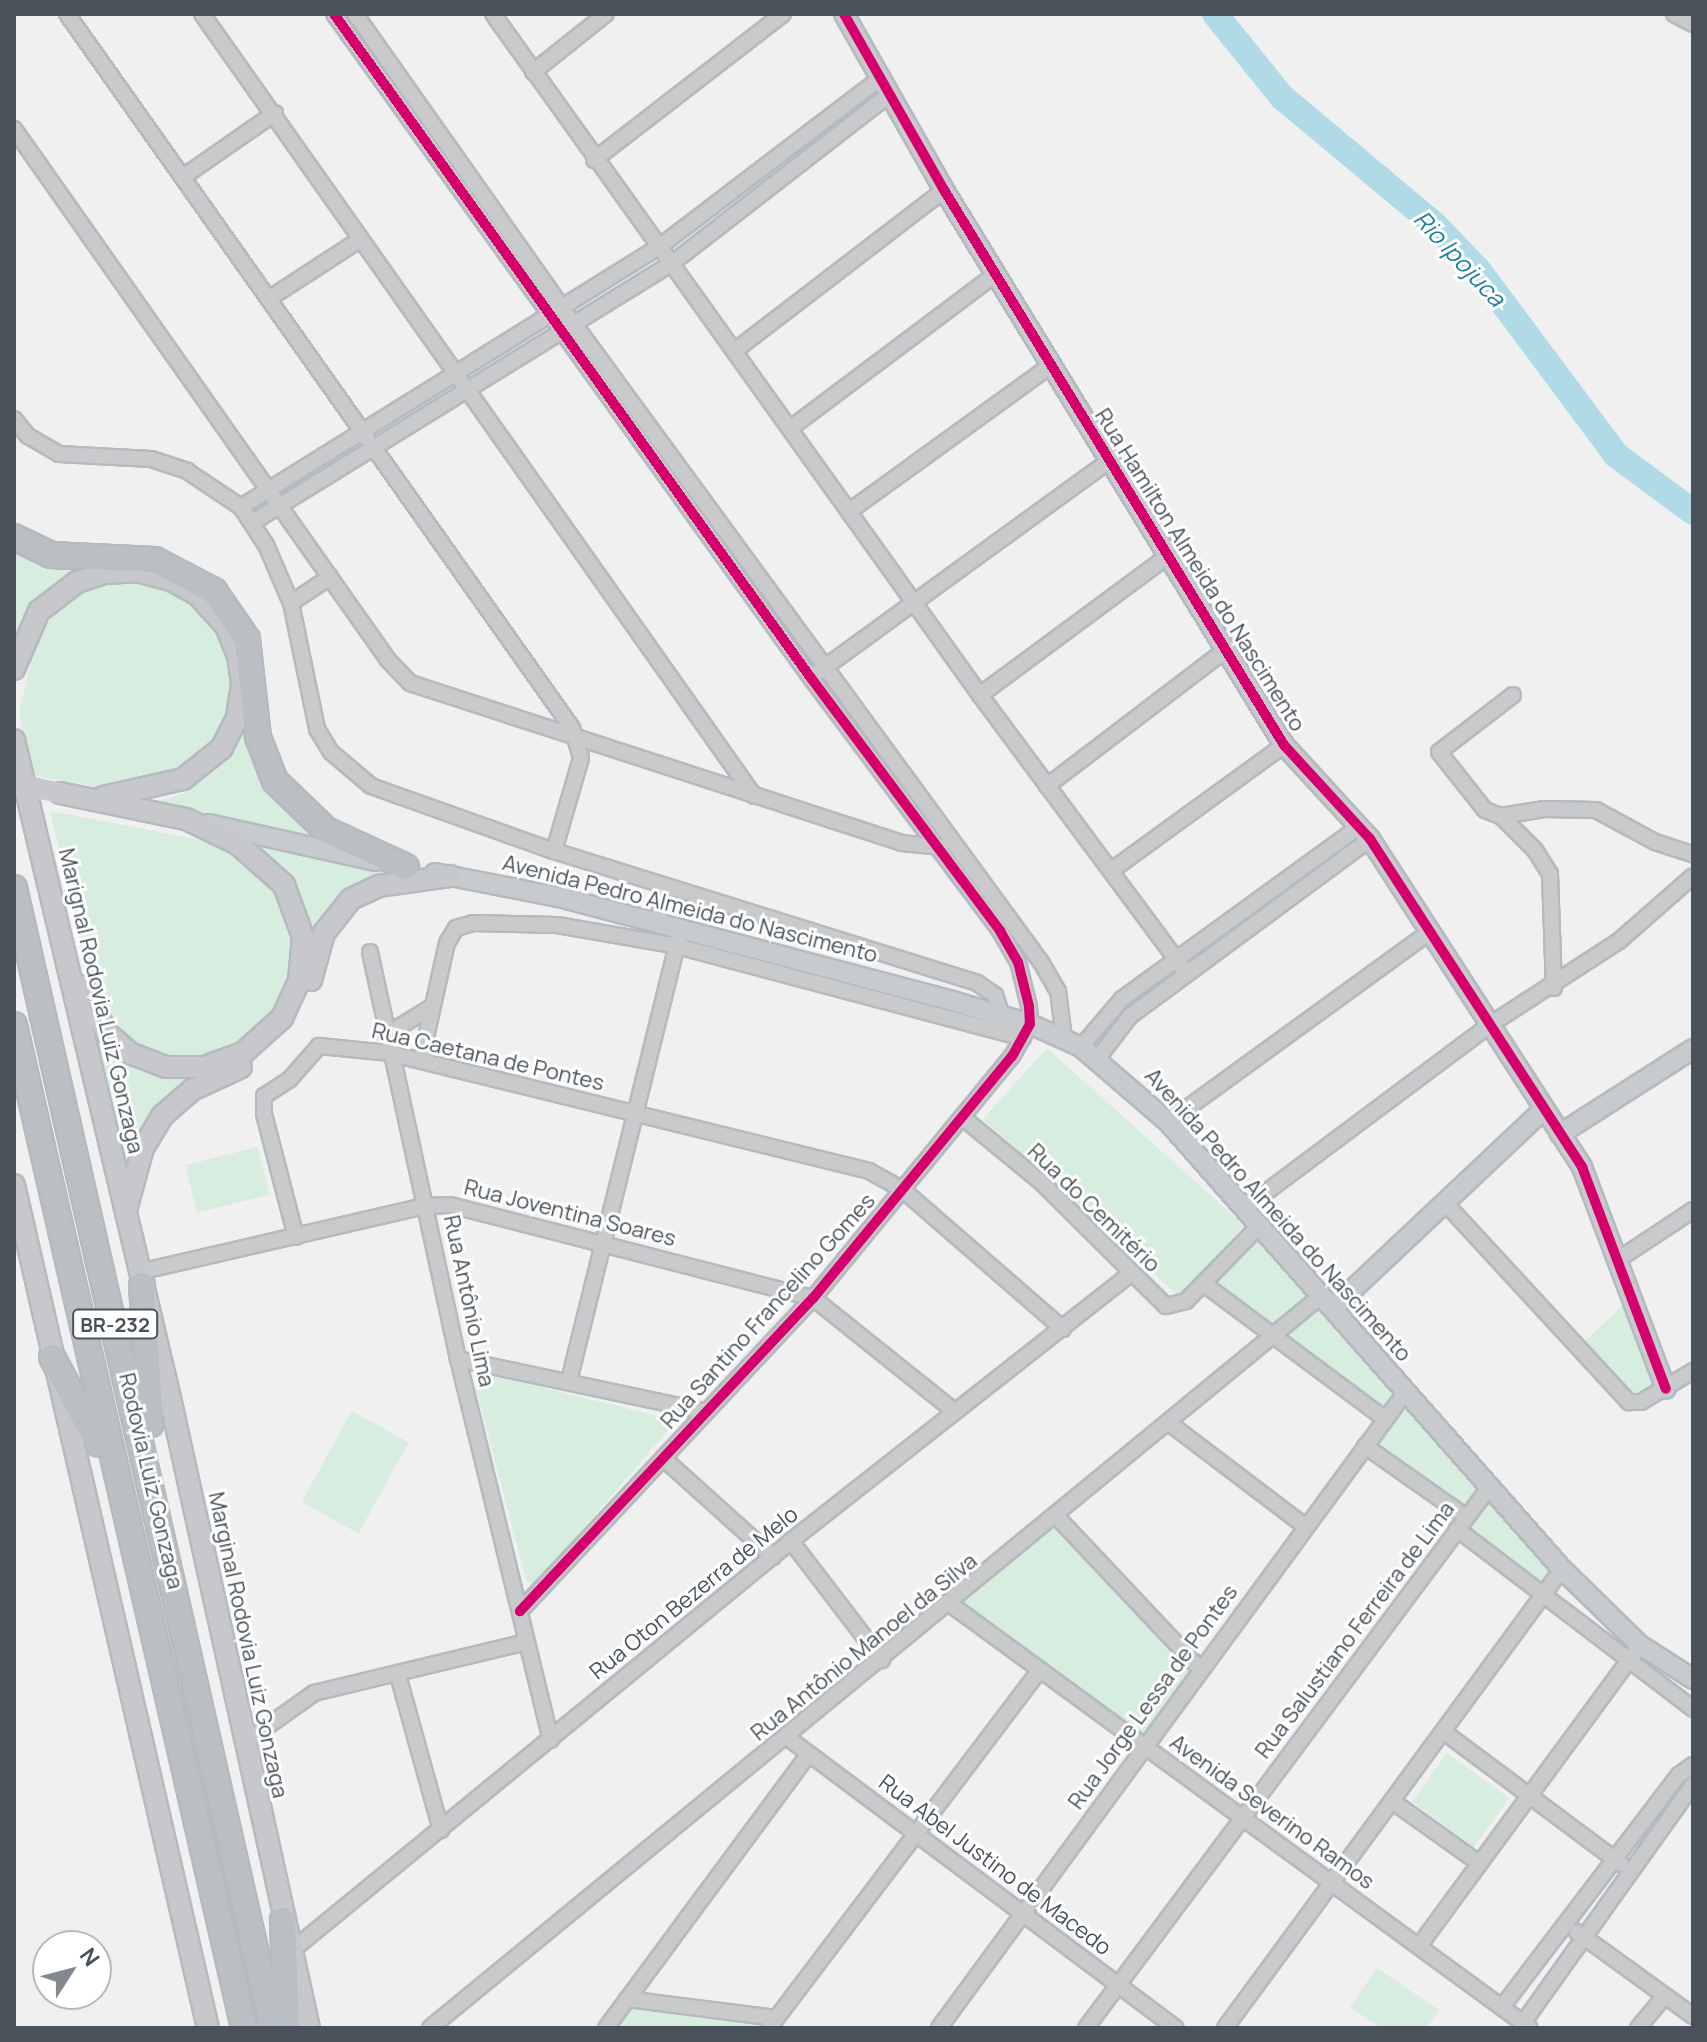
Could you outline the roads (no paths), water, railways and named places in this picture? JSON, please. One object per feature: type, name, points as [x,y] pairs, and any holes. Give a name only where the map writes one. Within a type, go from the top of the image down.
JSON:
[{"type":"highway","points":[[14,537],[51,555],[155,560],[214,591],[247,639],[258,737],[275,781],[326,830],[406,867]]},
{"type":"highway","name":"Rodovia Luiz Gonzaga","points":[[14,888],[273,2028]]},
{"type":"highway","name":"Rodovia Luiz Gonzaga","points":[[14,1025],[155,1657],[244,2028]]},
{"type":"highway","points":[[140,1279],[148,1398],[168,1513],[168,1556]]},
{"type":"highway","points":[[52,1357],[97,1440],[136,1610],[155,1657]]},
{"type":"highway","points":[[283,1920],[287,2028]]},
{"type":"main road","points":[[14,669],[30,625],[49,601],[77,582],[121,570],[155,574],[185,586],[213,608],[233,639],[241,669],[241,700],[222,748],[197,771],[174,783],[88,799]]},
{"type":"main road","name":"Marignal Rodovia Luiz Gonzaga","points":[[14,740],[49,878],[140,1279]]},
{"type":"main road","points":[[14,783],[186,819],[238,844],[272,869],[300,917],[303,961],[292,1001],[269,1032],[231,1059],[204,1067],[166,1067],[118,1044],[95,1014],[49,878]]},
{"type":"main road","points":[[125,1214],[143,1148],[162,1116],[192,1090],[261,1056],[293,1024],[324,933],[341,908],[379,886],[450,876]]},
{"type":"main road","name":"BR-232","points":[[14,1185],[208,2028]]},
{"type":"main road","name":"Marginal Rodovia Luiz Gonzaga","points":[[140,1279],[309,2028]]},
{"type":"street","points":[[67,14],[270,298],[579,741],[579,768],[554,851]]},
{"type":"street","points":[[202,14],[275,113],[466,390],[754,796]]},
{"type":"street","points":[[334,14],[548,316],[1018,962],[1026,1031],[679,938],[557,925],[463,925],[447,943],[421,1060]]},
{"type":"street","points":[[355,14],[574,324],[1058,991],[1064,1038]]},
{"type":"street","points":[[493,14],[594,160],[737,349],[980,695],[1187,974]]},
{"type":"street","points":[[533,72],[606,14]]},
{"type":"street","points":[[594,160],[783,14]]},
{"type":"street","name":"Rua Hamilton Almeida do Nascimento","points":[[844,14],[944,190],[1284,745],[1365,833],[1582,1167],[1666,1389]]},
{"type":"street","points":[[1674,14],[1693,24]]},
{"type":"street","points":[[241,507],[659,247],[885,87]]},
{"type":"street","points":[[253,522],[671,264],[885,87]]},
{"type":"street","points":[[183,177],[275,113]]},
{"type":"street","points":[[14,129],[278,506],[410,683],[754,796],[936,849],[953,843]]},
{"type":"street","points":[[737,349],[944,190]]},
{"type":"street","points":[[270,298],[361,239]]},
{"type":"street","points":[[792,427],[996,274]]},
{"type":"street","points":[[851,510],[1050,366]]},
{"type":"street","points":[[14,419],[28,436],[59,454],[151,459],[198,477],[241,507],[253,522],[291,603],[317,729],[352,772],[391,796],[554,851],[977,983],[995,995],[1001,1014]]},
{"type":"street","points":[[811,678],[1109,461]]},
{"type":"street","points":[[980,695],[1168,556]]},
{"type":"street","points":[[291,603],[330,577]]},
{"type":"street","points":[[1047,786],[1224,651]]},
{"type":"street","points":[[1513,695],[1453,736],[1439,752],[1485,810],[1501,816],[1535,850],[1550,874],[1554,988]]},
{"type":"street","points":[[1112,870],[1284,745]]},
{"type":"street","points":[[1501,816],[1544,809],[1596,810],[1655,842],[1693,854]]},
{"type":"street","name":"Avenida Pedro Almeida do Nascimento","points":[[186,819],[657,923],[679,938],[1001,1014],[1026,1031],[1064,1038],[1081,1047],[1098,1058],[1168,1122],[1488,1489],[1562,1569],[1640,1645],[1693,1679]]},
{"type":"street","points":[[1081,1047],[1109,1011],[1177,959],[1365,833]]},
{"type":"street","points":[[1098,1058],[1130,1016],[1365,833]]},
{"type":"street","points":[[1245,1208],[1491,1024],[1554,988],[1642,923],[1693,876]]},
{"type":"street","points":[[657,923],[667,886]]},
{"type":"street","points":[[1168,1122],[1431,931]]},
{"type":"street","points":[[569,1381],[606,1244],[679,938]]},
{"type":"street","name":"Rua Antônio Lima","points":[[370,952],[389,1053],[458,1359],[551,1740]]},
{"type":"street","points":[[386,1035],[433,1006]]},
{"type":"street","name":"Rua Santino Francelino Gomes","points":[[520,1611],[703,1411],[813,1298],[962,1117],[1026,1031]]},
{"type":"street","name":"Rua Caetana de Pontes","points":[[296,1237],[264,1114],[264,1096],[290,1079],[312,1050],[330,1047],[389,1053],[846,1164],[903,1190],[1063,1329]]},
{"type":"street","points":[[1560,1134],[1693,1049]]},
{"type":"street","points":[[1328,1302],[1446,1204],[1544,1109]]},
{"type":"street","name":"Rua do Cemitério","points":[[962,1117],[1042,1183],[1158,1302],[1179,1306],[1204,1284]]},
{"type":"street","points":[[1446,1204],[1626,1399],[1634,1404],[1666,1389],[1693,1371]]},
{"type":"street","name":"Rua Joventina Soares","points":[[140,1279],[425,1206],[476,1210],[813,1298],[954,1411]]},
{"type":"street","points":[[1619,1259],[1693,1210]]},
{"type":"street","points":[[1260,1225],[1204,1284],[1385,1419]]},
{"type":"street","name":"Rua Oton Bezerra de Melo","points":[[290,1952],[791,1541],[1130,1274]]},
{"type":"street","name":"Rua Antônio Manoel da Silva","points":[[430,2028],[788,1738],[1273,1337],[1328,1302]]},
{"type":"street","points":[[458,1359],[703,1411]]},
{"type":"street","name":"Rua Jorge Lessa de Pontes","points":[[939,2028],[1405,1393]]},
{"type":"street","points":[[1169,1423],[1306,1527]]},
{"type":"street","points":[[1365,1446],[1462,1523],[1543,1595],[1627,1663],[1693,1709]]},
{"type":"street","points":[[663,1458],[773,1557]]},
{"type":"street","name":"Rua Salustiano Ferreira de Lima","points":[[1086,2028],[1488,1489]]},
{"type":"street","points":[[1057,1517],[1201,1670]]},
{"type":"street","points":[[791,1541],[882,1660]]},
{"type":"street","points":[[1225,2028],[1562,1569]]},
{"type":"street","name":"Avenida Severino Ramos","points":[[950,1604],[1526,2025]]},
{"type":"street","points":[[244,1743],[314,1693],[526,1642]]},
{"type":"street","points":[[1419,1946],[1640,1645]]},
{"type":"street","points":[[627,1999],[772,2023],[1040,1670]]},
{"type":"street","points":[[398,1675],[441,1830]]},
{"type":"street","points":[[1444,1732],[1631,1871]]},
{"type":"street","name":"Rua Abel Justino de Macedo","points":[[788,1738],[1175,2028]]},
{"type":"street","points":[[606,2028],[809,1754]]},
{"type":"street","points":[[1502,2007],[1679,1775],[1693,1765]]},
{"type":"street","points":[[1526,2025],[1582,1936],[1693,1785]]},
{"type":"street","points":[[1392,1801],[1479,1863]]},
{"type":"street","points":[[1567,1924],[1693,2016]]},
{"type":"street","points":[[1638,2028],[1664,1997]]},
{"type":"waterway","name":"Rio Ipojuca","points":[[1215,14],[1282,97],[1435,225],[1479,271],[1616,455],[1693,512]]}]
